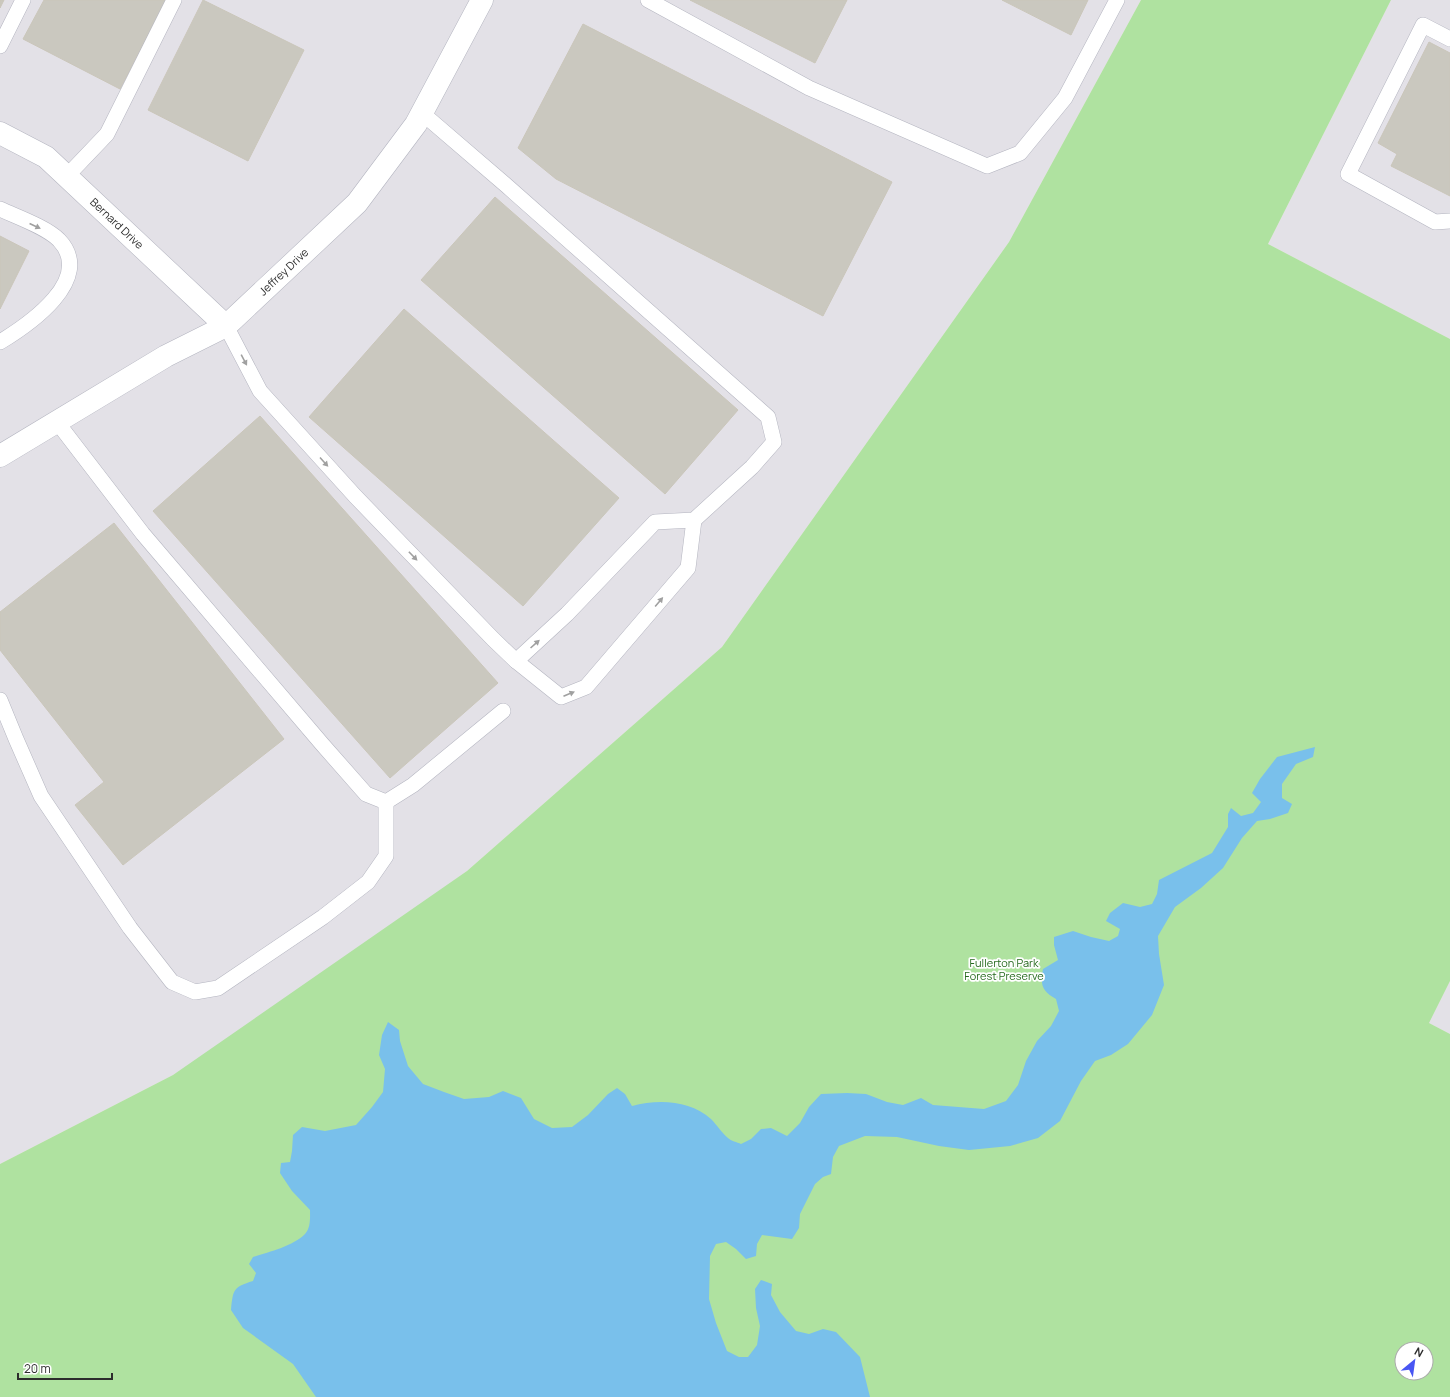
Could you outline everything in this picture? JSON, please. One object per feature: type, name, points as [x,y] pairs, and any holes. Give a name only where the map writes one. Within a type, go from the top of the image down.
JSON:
[{"type":"street","name":"Jeffrey Drive","points":[[0,456],[166,356],[226,326],[357,203],[416,124],[482,0]]},
{"type":"street","name":"Bernard Drive","points":[[0,133],[46,157],[226,326]]},
{"type":"lane","points":[[0,46],[23,0]]},
{"type":"lane","points":[[67,176],[107,134],[174,0]]},
{"type":"lane","points":[[648,0],[809,88],[987,166],[1020,153],[1065,98],[1117,0]]},
{"type":"lane","points":[[1450,39],[1424,25],[1348,174],[1435,222],[1450,221]]},
{"type":"lane","points":[[422,113],[507,186],[768,417],[774,442],[752,467],[694,520],[655,522],[567,614],[516,661]]},
{"type":"lane","points":[[0,209],[47,231],[59,240],[69,257],[68,275],[63,286],[49,305],[16,332],[0,342]]},
{"type":"lane","points":[[226,326],[260,391],[355,496],[487,633],[516,661],[561,697],[586,687],[688,568],[694,520]]},
{"type":"lane","points":[[57,422],[143,534],[317,738],[366,794],[386,802]]},
{"type":"lane","points":[[0,700],[41,796],[130,928],[172,982],[195,992],[218,988],[323,917],[368,882],[386,856],[386,802]]},
{"type":"lane","points":[[386,802],[413,785],[504,711]]},
{"type":"shaded area","points":[[0,0],[1141,0],[1009,242],[722,647],[467,871],[262,1021],[173,1075],[0,1164]]},
{"type":"shaded area","points":[[1391,0],[1450,0],[1450,339],[1268,244]]},
{"type":"shaded area","points":[[1450,981],[1450,1034],[1429,1023]]},
{"type":"green space","name":"Fullerton Park Forest Preserve","points":[[1141,0],[1391,0],[1268,244],[1450,339],[1450,981],[1429,1023],[1450,1034],[1450,1397],[0,1397],[0,1164],[173,1075],[467,871],[722,647],[1009,242]]},
{"type":"water","points":[[1315,747],[1313,757],[1296,764],[1282,784],[1282,798],[1292,804],[1288,813],[1270,819],[1257,821],[1242,838],[1223,868],[1201,888],[1175,907],[1158,936],[1164,985],[1152,1015],[1128,1044],[1111,1055],[1095,1061],[1081,1081],[1060,1121],[1038,1138],[1010,1146],[969,1150],[939,1146],[897,1137],[865,1136],[839,1146],[833,1157],[831,1174],[823,1177],[815,1184],[800,1214],[799,1228],[792,1239],[762,1235],[757,1244],[756,1256],[746,1259],[726,1242],[716,1244],[710,1256],[709,1299],[716,1323],[727,1351],[739,1357],[748,1357],[757,1345],[760,1326],[756,1308],[755,1289],[761,1280],[772,1284],[771,1295],[780,1312],[796,1331],[809,1334],[823,1329],[836,1332],[860,1357],[870,1397],[316,1397],[293,1364],[243,1328],[231,1310],[232,1298],[235,1290],[241,1285],[253,1281],[256,1273],[249,1264],[253,1257],[294,1242],[307,1232],[310,1222],[310,1210],[292,1191],[280,1173],[281,1163],[290,1162],[293,1135],[302,1127],[325,1131],[356,1125],[372,1107],[383,1092],[385,1069],[379,1055],[382,1035],[388,1022],[399,1030],[400,1041],[408,1066],[423,1084],[464,1099],[489,1097],[503,1091],[521,1098],[534,1119],[552,1128],[572,1127],[588,1115],[608,1094],[617,1088],[625,1094],[632,1106],[652,1102],[663,1102],[693,1108],[711,1119],[729,1139],[741,1144],[751,1139],[761,1129],[771,1128],[787,1136],[800,1123],[809,1107],[821,1094],[866,1094],[887,1102],[903,1105],[921,1098],[933,1105],[984,1109],[1006,1101],[1018,1085],[1026,1061],[1037,1041],[1051,1026],[1059,1011],[1056,999],[1045,990],[1042,983],[1043,969],[1058,960],[1054,945],[1054,937],[1073,931],[1109,941],[1118,936],[1120,929],[1106,921],[1110,913],[1123,903],[1140,907],[1152,904],[1157,894],[1159,880],[1212,853],[1228,827],[1228,814],[1231,808],[1241,816],[1253,813],[1261,802],[1252,793],[1260,779],[1277,757]]},
{"type":"building","points":[[0,0],[4,0],[0,8]]},
{"type":"building","points":[[44,0],[166,0],[120,89],[23,39]]},
{"type":"building","points":[[203,0],[304,50],[248,161],[148,110]]},
{"type":"building","points":[[690,0],[847,0],[815,63]]},
{"type":"building","points":[[1002,0],[1088,0],[1071,35]]},
{"type":"building","points":[[583,24],[892,182],[823,316],[556,179],[518,148]]},
{"type":"building","points":[[1429,42],[1450,53],[1450,196],[1391,166],[1397,154],[1378,143]]},
{"type":"building","points":[[495,197],[738,410],[665,494],[421,280]]},
{"type":"building","points":[[0,236],[29,251],[0,309]]},
{"type":"building","points":[[404,309],[619,498],[523,606],[309,417]]},
{"type":"building","points":[[260,416],[498,683],[390,778],[153,511]]},
{"type":"building","points":[[114,523],[284,739],[123,865],[75,805],[104,782],[0,650],[0,612]]}]
